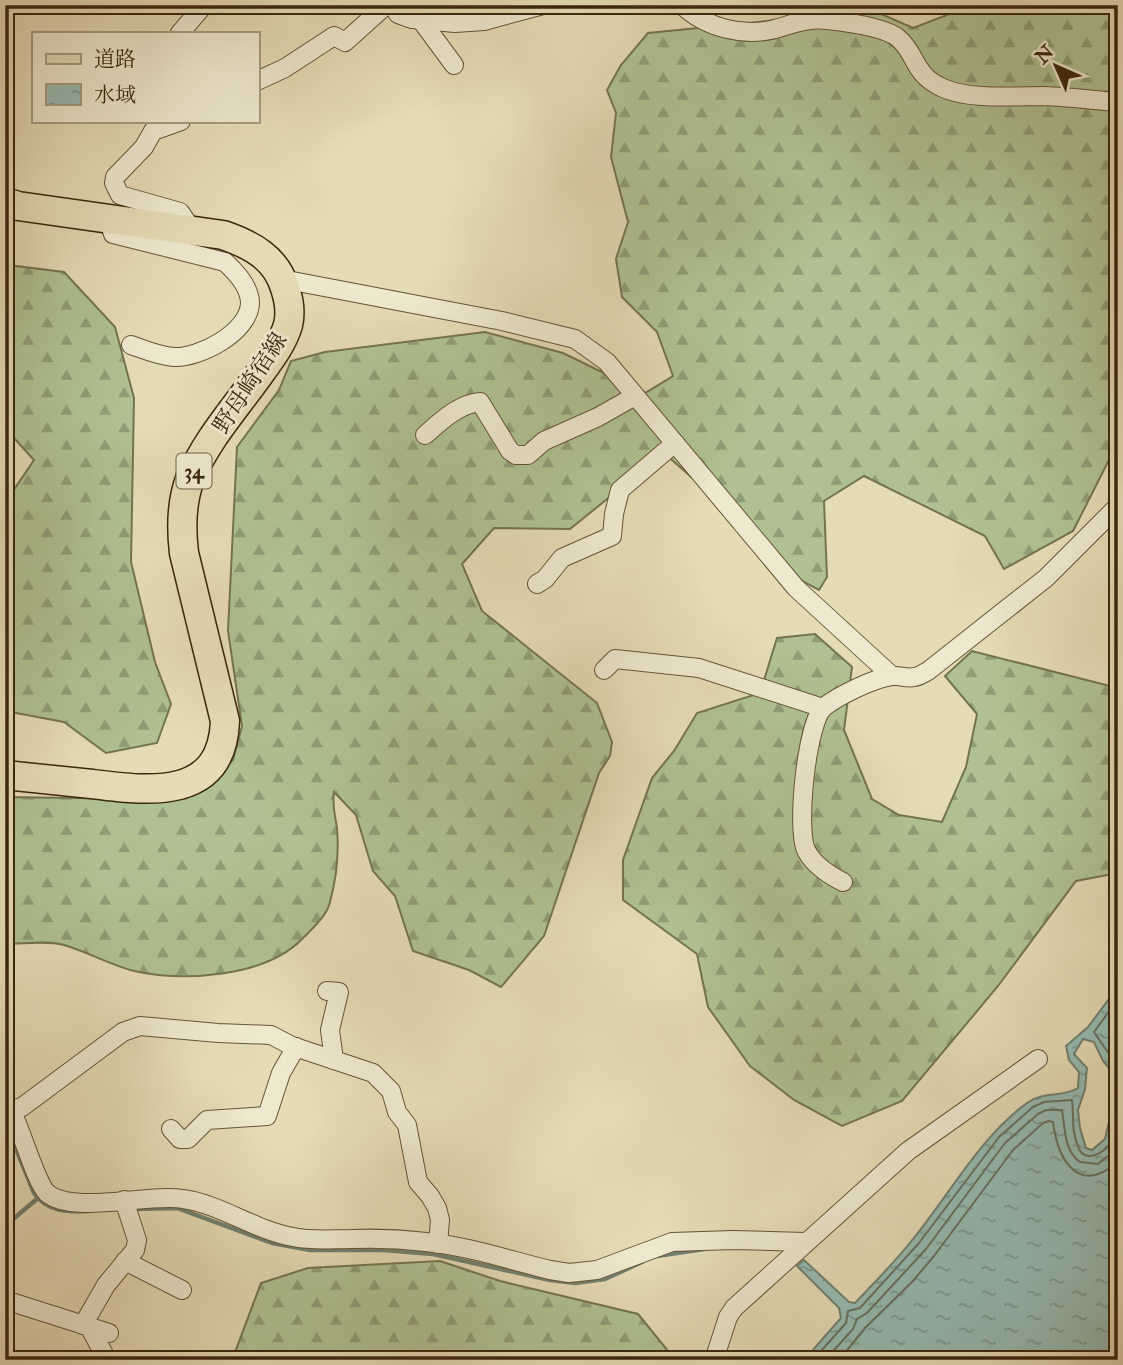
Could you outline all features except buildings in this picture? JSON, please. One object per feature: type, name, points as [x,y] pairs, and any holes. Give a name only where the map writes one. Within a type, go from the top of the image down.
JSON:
[{"type":"main road","name":"野母崎宿線","points":[[5,202],[223,235],[249,245],[261,252],[282,279],[290,312],[288,324],[274,354],[201,457],[190,481],[183,507],[181,529],[184,553],[225,721],[225,739],[208,770],[195,779],[168,789],[139,789],[5,775]]},
{"type":"street","points":[[183,32],[204,5]]},
{"type":"street","points":[[259,80],[285,68],[334,36],[345,42],[386,5]]},
{"type":"street","points":[[392,5],[398,14],[455,23],[484,21],[543,5]]},
{"type":"street","points":[[682,5],[694,17],[733,31],[757,33],[814,19],[880,30],[896,36],[917,69],[929,80],[946,89],[975,94],[1118,102]]},
{"type":"street","points":[[420,19],[454,65]]},
{"type":"street","points":[[178,122],[153,131],[144,146],[115,177],[114,183],[120,195],[180,212],[193,231]]},
{"type":"street","points":[[108,219],[113,234],[225,262],[237,272],[245,286],[250,304],[245,318],[228,337],[205,351],[172,357],[131,345]]},
{"type":"street","points":[[282,279],[502,321],[575,339],[607,362],[796,588],[892,676]]},
{"type":"street","points":[[425,435],[459,409],[480,402],[510,451],[516,455],[528,455],[544,441],[635,396]]},
{"type":"street","points":[[537,584],[545,579],[562,558],[611,536],[620,490],[675,443]]},
{"type":"street","points":[[843,882],[825,873],[806,851],[802,837],[800,816],[809,753],[816,719],[823,708],[861,687],[892,676],[914,677],[928,671],[1046,578],[1116,504]]},
{"type":"street","points":[[604,670],[615,659],[699,668],[823,708]]},
{"type":"street","points":[[327,991],[339,992],[330,1030],[334,1060]]},
{"type":"street","points":[[438,1244],[440,1220],[437,1208],[418,1182],[407,1125],[397,1112],[391,1091],[373,1073],[296,1047],[271,1035],[139,1026],[123,1032],[22,1107],[8,1111],[19,1124],[41,1184],[48,1193],[64,1201],[126,1208],[149,1197],[184,1199],[274,1234],[302,1239],[378,1238],[438,1244],[569,1273],[597,1270],[672,1242],[805,1242]]},
{"type":"street","points":[[171,1129],[180,1139],[188,1139],[207,1121],[267,1116],[281,1073],[296,1047]]},
{"type":"street","points":[[714,1360],[728,1317],[734,1308],[805,1242],[908,1151],[1038,1059]]},
{"type":"street","points":[[87,1326],[106,1285],[135,1250],[136,1240],[126,1208]]},
{"type":"street","points":[[125,1261],[182,1290]]},
{"type":"street","points":[[5,1300],[109,1334]]},
{"type":"street","points":[[87,1326],[107,1360]]},
{"type":"green space","points":[[973,5],[1118,5],[1118,442],[1073,531],[1004,569],[985,536],[864,476],[824,501],[827,577],[819,590],[791,575],[764,541],[664,453],[570,529],[494,528],[462,564],[482,611],[597,703],[612,742],[610,756],[599,773],[544,936],[501,987],[469,970],[413,951],[395,896],[373,871],[356,815],[334,792],[337,856],[334,885],[326,912],[301,940],[266,962],[222,974],[176,976],[134,971],[57,944],[5,944],[5,797],[140,799],[202,788],[233,760],[242,726],[228,631],[237,447],[279,390],[291,361],[325,352],[485,332],[563,353],[645,393],[673,376],[657,332],[622,297],[616,259],[628,222],[611,157],[616,113],[607,90],[621,65],[648,33],[768,21],[863,6],[913,28]]},
{"type":"green space","points":[[5,262],[8,265],[64,272],[115,327],[134,398],[131,562],[155,662],[171,704],[157,743],[106,753],[64,722],[5,711],[5,503],[34,460],[5,428]]},
{"type":"green space","points":[[815,634],[852,667],[844,730],[872,799],[899,815],[942,822],[966,767],[977,714],[945,676],[972,651],[1118,688],[1118,873],[1076,881],[998,986],[902,1101],[842,1126],[794,1100],[750,1066],[708,1007],[697,954],[623,900],[623,860],[652,778],[674,751],[697,713],[760,693],[777,638]]},
{"type":"green space","points":[[440,1261],[500,1281],[638,1314],[668,1351],[671,1360],[237,1360],[234,1355],[261,1283],[308,1268]]},
{"type":"water","points":[[1118,987],[1118,1360],[804,1360],[841,1318],[839,1308],[797,1266],[804,1260],[849,1302],[855,1303],[906,1247],[980,1149],[1010,1117],[1033,1099],[1078,1088],[1079,1072],[1069,1060],[1066,1046],[1088,1027]],"holes":[[[1083,1039],[1094,1042],[1103,1061],[1114,1074],[1115,1095],[1105,1139],[1092,1150],[1086,1148],[1078,1110],[1085,1089],[1087,1068],[1074,1054]]]},
{"type":"waterway","points":[[5,1122],[34,1193],[39,1199],[59,1210],[90,1211]]},
{"type":"waterway","points":[[5,1226],[38,1198]]},
{"type":"waterway","points":[[133,1209],[177,1208],[272,1243],[310,1250],[383,1250],[433,1254],[575,1283],[605,1279],[642,1262]]},
{"type":"waterway","points":[[657,1256],[704,1249]]}]
